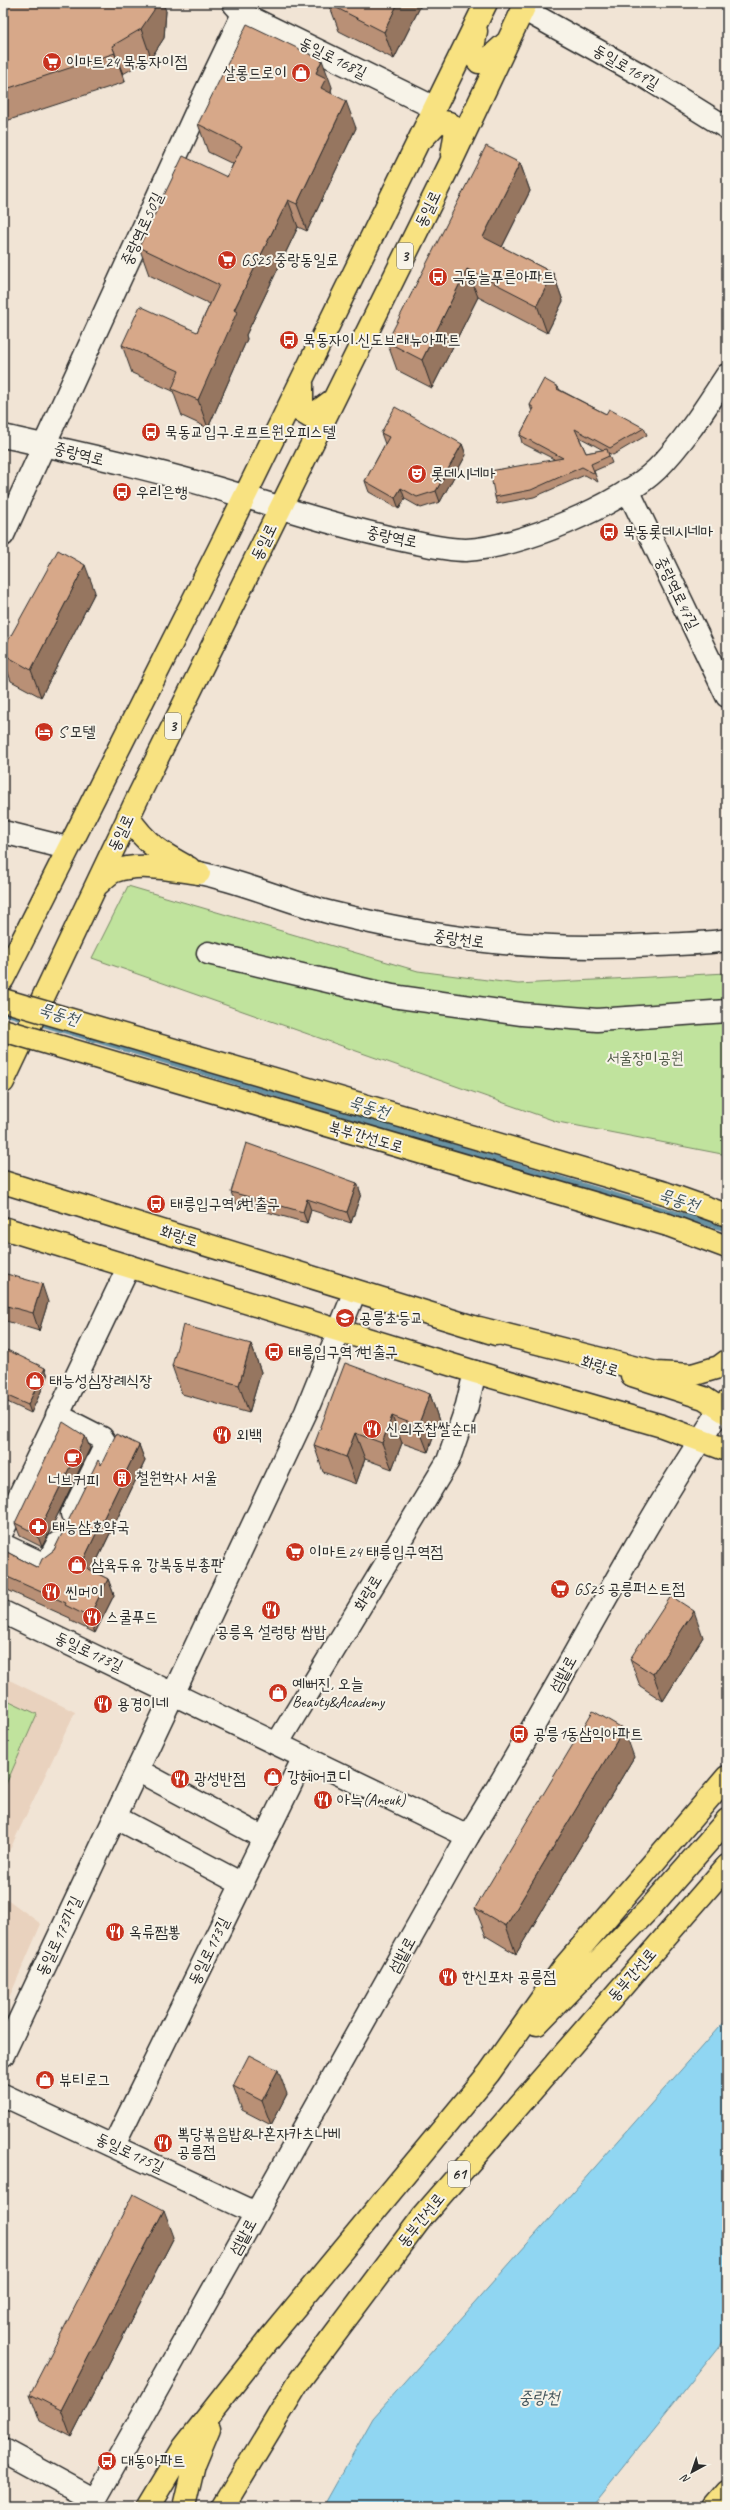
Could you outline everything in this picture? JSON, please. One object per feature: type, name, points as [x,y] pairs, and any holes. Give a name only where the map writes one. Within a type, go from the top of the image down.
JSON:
[{"type":"main road","name":"동일로","points":[[3,1082],[128,817],[451,162],[525,6]]},
{"type":"main road","points":[[481,13],[472,54],[479,62],[487,60],[509,39]]},
{"type":"main road","points":[[3,979],[67,848],[246,496],[481,13]]},
{"type":"main road","points":[[417,144],[440,121],[449,123],[456,130],[451,162]]},
{"type":"main road","points":[[302,381],[302,412],[310,417],[335,398]]},
{"type":"main road","points":[[128,817],[142,837],[158,850],[199,873]]},
{"type":"main road","points":[[95,887],[114,871],[126,868],[150,867],[199,873]]},
{"type":"main road","name":"북부간선도로","points":[[3,1000],[665,1193],[727,1216]]},
{"type":"main road","name":"북부간선도로","points":[[3,1030],[668,1225],[727,1247]]},
{"type":"main road","name":"화랑로","points":[[3,1182],[697,1395],[725,1408]]},
{"type":"main road","points":[[3,1228],[475,1372],[662,1426],[727,1450]]},
{"type":"main road","points":[[479,1328],[656,1373],[692,1375],[719,1367],[727,1361]]},
{"type":"main road","points":[[148,2507],[184,2447],[489,2073],[564,1967],[670,1840],[727,1777]]},
{"type":"main road","points":[[489,2073],[649,1909],[727,1820]]},
{"type":"main road","name":"동부간선로","points":[[223,2507],[300,2380],[423,2216],[727,1866]]},
{"type":"main road","points":[[184,2507],[194,2464],[201,2444],[239,2378]]},
{"type":"main road","points":[[714,2507],[727,2492]]},
{"type":"street","name":"동일로169길","points":[[525,6],[645,77],[727,128]]},
{"type":"street","name":"동일로168길","points":[[238,8],[435,108]]},
{"type":"street","name":"중랑역로50길","points":[[3,535],[238,8]]},
{"type":"street","name":"중랑역로","points":[[3,436],[246,496],[281,508],[372,534],[418,544],[465,550],[506,544],[553,529],[628,490],[656,470],[678,446],[727,375]]},
{"type":"street","name":"중랑역로47길","points":[[628,490],[726,694]]},
{"type":"street","points":[[3,832],[67,848]]},
{"type":"street","name":"중랑천로","points":[[199,873],[229,879],[330,913],[422,934],[493,943],[554,948],[604,948],[727,940]]},
{"type":"street","points":[[208,953],[392,996],[522,1014],[597,1020],[727,1012]]},
{"type":"street","points":[[3,1530],[129,1266]]},
{"type":"street","points":[[174,1692],[306,1412],[355,1291]]},
{"type":"street","name":"화랑로","points":[[277,1744],[448,1461],[475,1372]]},
{"type":"street","name":"섬밭로","points":[[93,2504],[468,1836],[520,1753],[572,1658],[701,1440],[725,1408]]},
{"type":"street","points":[[3,1544],[40,1563],[46,1563],[49,1560],[105,1446],[102,1438],[57,1415]]},
{"type":"street","name":"동일로173길","points":[[3,1612],[174,1692],[277,1744],[468,1836]]},
{"type":"street","name":"동일로173가길","points":[[3,2055],[174,1692]]},
{"type":"street","name":"동일로173길","points":[[114,2145],[304,1757]]},
{"type":"street","points":[[137,1770],[264,1838]]},
{"type":"street","points":[[115,1818],[242,1884]]},
{"type":"street","name":"동일로175길","points":[[3,2095],[114,2145],[256,2213]]},
{"type":"street","points":[[3,2450],[93,2504]]},
{"type":"shaded area","points":[[3,1677],[75,1712],[3,1864]]},
{"type":"shaded area","points":[[3,1896],[41,1924],[3,2012]]},
{"type":"green space","name":"서울장미공원","points":[[128,886],[418,971],[518,984],[727,973],[727,1155],[558,1122],[92,958]]},
{"type":"green space","points":[[3,1698],[37,1714],[3,1791]]},
{"type":"water","name":"중랑천","points":[[727,2018],[727,2337],[591,2507],[323,2507],[373,2418]]},
{"type":"building","points":[[3,3],[154,3],[154,10],[141,29],[112,46],[115,53],[3,90]]},
{"type":"building","points":[[398,3],[384,32],[329,4]]},
{"type":"building","points":[[247,24],[322,60],[316,73],[326,78],[321,88],[346,101],[297,204],[288,200],[234,310],[237,312],[198,400],[172,389],[179,371],[122,345],[140,306],[197,332],[219,285],[139,247],[183,156],[227,177],[242,146],[198,124]]},
{"type":"building","points":[[486,146],[520,163],[483,237],[553,273],[537,305],[467,269],[422,360],[387,342]]},
{"type":"building","points":[[544,379],[558,387],[557,389],[606,414],[609,409],[644,428],[610,448],[575,429],[586,453],[607,449],[609,456],[591,464],[595,474],[582,467],[531,490],[495,497],[490,471],[563,458],[520,435],[534,408],[530,405]]},
{"type":"building","name":"롯데시네마","points":[[395,407],[462,444],[436,491],[417,497],[401,488],[395,498],[365,481],[389,437],[381,433]]},
{"type":"building","points":[[58,550],[85,565],[31,670],[3,654],[3,650]]},
{"type":"building","points":[[246,1143],[357,1183],[347,1212],[307,1199],[303,1212],[231,1192]]},
{"type":"building","points":[[3,1273],[42,1284],[33,1313],[3,1305]]},
{"type":"building","points":[[183,1325],[251,1344],[239,1385],[172,1366]]},
{"type":"building","points":[[7,1350],[45,1368],[28,1405],[3,1394],[3,1358]]},
{"type":"building","points":[[345,1363],[430,1394],[418,1426],[392,1416],[382,1443],[355,1433],[346,1457],[314,1445]]},
{"type":"building","points":[[63,1422],[85,1436],[37,1534],[15,1523]]},
{"type":"building","points":[[116,1434],[139,1445],[81,1565],[108,1579],[89,1617],[65,1605],[66,1603],[3,1575],[3,1550],[38,1568],[42,1559],[54,1550],[98,1460],[101,1465]]},
{"type":"building","points":[[671,1596],[694,1611],[653,1674],[630,1659]]},
{"type":"building","points":[[593,1711],[624,1729],[506,1926],[475,1908]]},
{"type":"building","points":[[249,2055],[278,2070],[262,2101],[233,2086]]},
{"type":"building","points":[[133,2194],[164,2210],[61,2410],[30,2394]]},
{"type":"waterway","name":"묵동천","points":[[3,1012],[727,1229]]},
{"type":"place","name":"이마트24 묵동자이점","points":[[52,62]]},
{"type":"place","name":"살롱드로이","points":[[301,73]]},
{"type":"place","name":"GS25 중랑동일로","points":[[227,260]]},
{"type":"place","name":"극동늘푸른아파트","points":[[438,277]]},
{"type":"place","name":"묵동자이.신도브래뉴아파트","points":[[289,340]]},
{"type":"place","name":"묵동교입구.로프트원오피스텔","points":[[151,432]]},
{"type":"place","name":"롯데시네마","points":[[417,474]]},
{"type":"place","name":"우리은행","points":[[122,492]]},
{"type":"place","name":"묵동롯데시네마","points":[[609,532]]},
{"type":"place","name":"S 모텔","points":[[44,732]]},
{"type":"place","name":"태릉입구역8번출구","points":[[156,1204]]},
{"type":"place","name":"공릉초등교","points":[[345,1318]]},
{"type":"place","name":"태릉입구역1번출구","points":[[274,1352]]},
{"type":"place","name":"태능성심장례식장","points":[[35,1381]]},
{"type":"place","name":"신의주찹쌀순대","points":[[372,1429]]},
{"type":"place","name":"외백","points":[[222,1435]]},
{"type":"place","name":"너브커피","points":[[73,1458]]},
{"type":"place","name":"철원학사 서울","points":[[122,1478]]},
{"type":"place","name":"태능삼호약국","points":[[38,1527]]},
{"type":"place","name":"이마트24 태릉입구역점","points":[[295,1552]]},
{"type":"place","name":"삼육두유 강북동부총판","points":[[77,1565]]},
{"type":"place","name":"GS25 공릉퍼스트점","points":[[560,1589]]},
{"type":"place","name":"씬머이","points":[[51,1592]]},
{"type":"place","name":"공릉옥 설렁탕 쌉밥","points":[[271,1610]]},
{"type":"place","name":"스쿨푸드","points":[[92,1617]]},
{"type":"place","name":"예뻐진, 오늘 Beauty&Academy","points":[[278,1693]]},
{"type":"place","name":"용경이네","points":[[103,1704]]},
{"type":"place","name":"공릉1동삼익아파트","points":[[519,1734]]},
{"type":"place","name":"강헤어코디","points":[[273,1777]]},
{"type":"place","name":"광성반점","points":[[180,1779]]},
{"type":"place","name":"아늑(Aneuk)","points":[[323,1800]]},
{"type":"place","name":"옥류짬뽕","points":[[115,1932]]},
{"type":"place","name":"한신포차 공릉점","points":[[448,1977]]},
{"type":"place","name":"뷰티로그","points":[[45,2080]]},
{"type":"place","name":"뽁당볶음밥&나혼자카츠나베 공릉점","points":[[163,2143]]},
{"type":"place","name":"대동아파트","points":[[107,2461]]}]
